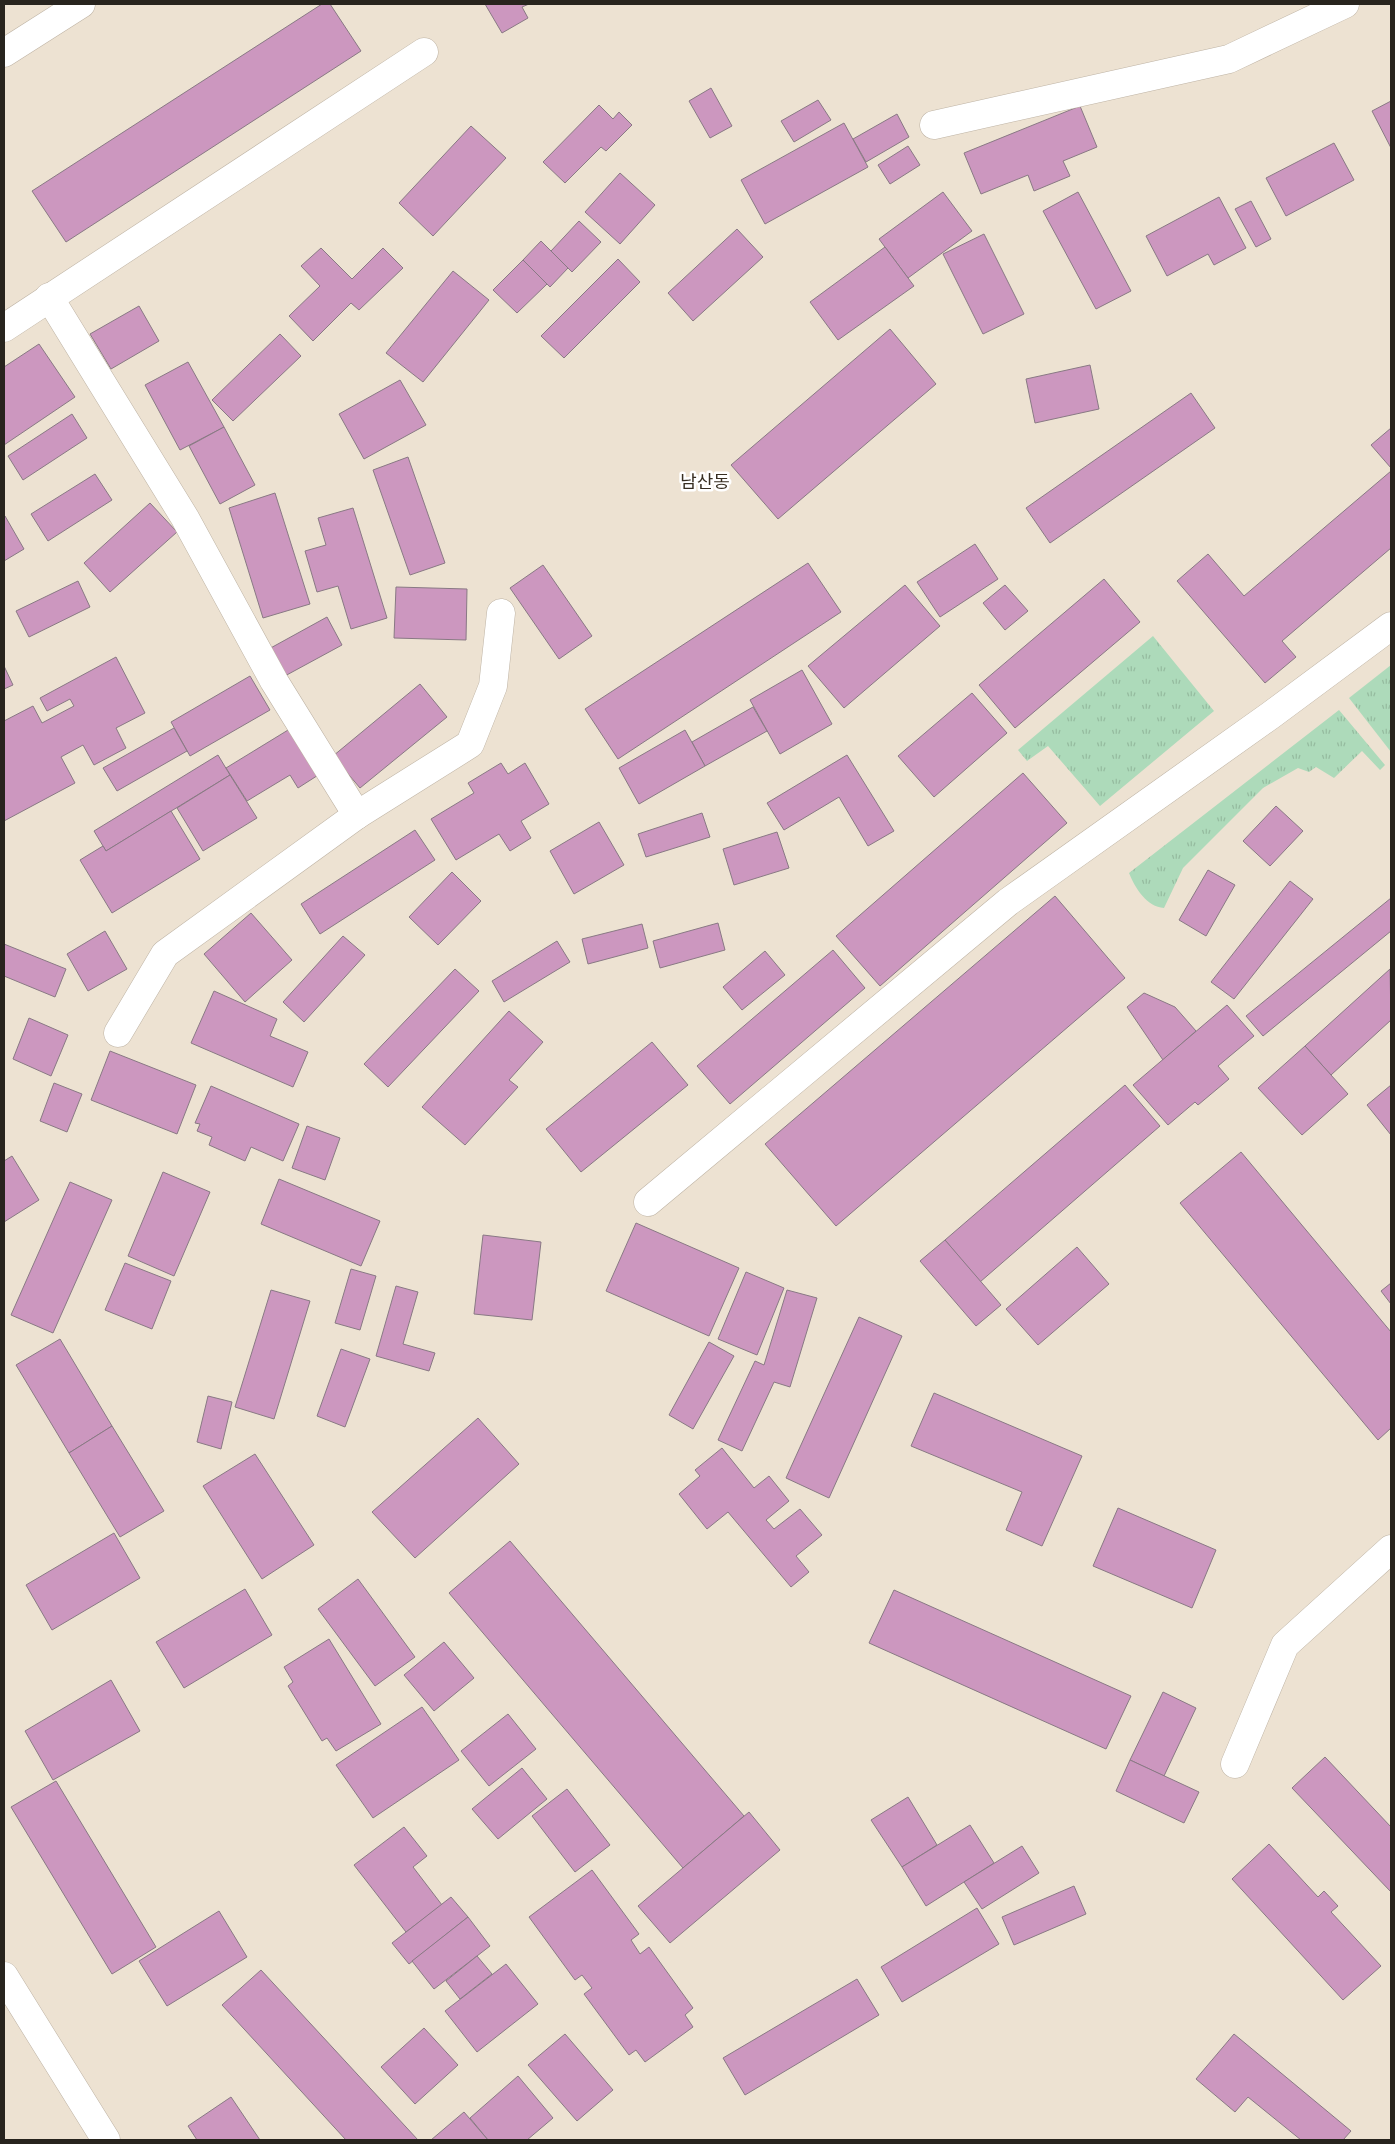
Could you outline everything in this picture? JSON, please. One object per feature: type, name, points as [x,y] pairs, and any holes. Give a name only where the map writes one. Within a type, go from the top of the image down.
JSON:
[{"type":"street","points":[[4,53],[81,4]]},
{"type":"street","points":[[934,125],[1229,59],[1345,4]]},
{"type":"street","points":[[4,328],[424,52]]},
{"type":"street","points":[[49,298],[185,518],[274,681],[357,815]]},
{"type":"street","points":[[118,1033],[165,954],[357,815],[470,744],[493,686],[501,613]]},
{"type":"street","points":[[648,1202],[1008,902],[1271,715],[1391,626]]},
{"type":"street","points":[[1235,1764],[1285,1646],[1391,1549]]},
{"type":"street","points":[[4,1976],[106,2140]]},
{"type":"green space","points":[[1153,636],[1214,711],[1100,806],[1048,746],[1027,761],[1018,750]]},
{"type":"green space","points":[[1391,665],[1391,752],[1349,698]]},
{"type":"green space","points":[[1339,710],[1385,765],[1380,770],[1362,751],[1334,778],[1316,767],[1309,772],[1298,768],[1263,788],[1183,868],[1164,908],[1152,904],[1142,896],[1129,873]]},
{"type":"building","points":[[322,4],[330,4],[361,51],[66,242],[32,191]]},
{"type":"building","points":[[485,4],[529,4],[522,7],[528,18],[502,33]]},
{"type":"building","points":[[711,88],[732,126],[710,138],[689,101]]},
{"type":"building","points":[[818,100],[831,120],[794,142],[781,121]]},
{"type":"building","points":[[1391,101],[1391,148],[1372,111]]},
{"type":"building","points":[[599,105],[613,119],[619,112],[632,125],[606,151],[601,147],[565,183],[543,162]]},
{"type":"building","points":[[1080,106],[1097,147],[1063,161],[1070,176],[1034,191],[1028,175],[981,194],[964,153]]},
{"type":"building","points":[[897,114],[909,137],[866,162],[853,139]]},
{"type":"building","points":[[844,123],[868,167],[765,224],[741,180]]},
{"type":"building","points":[[471,126],[506,158],[433,236],[399,203]]},
{"type":"building","points":[[1334,143],[1354,180],[1286,216],[1266,178]]},
{"type":"building","points":[[908,146],[920,165],[890,184],[878,165]]},
{"type":"building","points":[[620,173],[655,205],[620,244],[585,212]]},
{"type":"building","points":[[943,192],[972,231],[908,278],[879,239]]},
{"type":"building","points":[[1078,192],[1131,291],[1096,309],[1043,211]]},
{"type":"building","points":[[1219,197],[1246,248],[1214,265],[1208,254],[1167,276],[1146,236]]},
{"type":"building","points":[[1251,201],[1271,239],[1256,247],[1235,209]]},
{"type":"building","points":[[579,221],[601,242],[572,272],[551,251]]},
{"type":"building","points":[[737,229],[763,257],[693,321],[668,293]]},
{"type":"building","points":[[984,234],[1024,314],[983,334],[943,254]]},
{"type":"building","points":[[541,241],[568,268],[550,287],[523,260]]},
{"type":"building","points":[[885,247],[914,286],[838,340],[810,302]]},
{"type":"building","points":[[321,248],[352,279],[383,248],[403,268],[359,310],[351,303],[313,341],[289,316],[320,286],[301,266]]},
{"type":"building","points":[[618,259],[640,282],[564,358],[541,336]]},
{"type":"building","points":[[523,260],[547,284],[517,313],[493,290]]},
{"type":"building","points":[[453,271],[489,300],[423,382],[386,353]]},
{"type":"building","points":[[139,306],[159,341],[111,369],[90,334]]},
{"type":"building","points":[[890,329],[936,384],[778,519],[731,465]]},
{"type":"building","points":[[280,334],[301,356],[233,421],[212,400]]},
{"type":"building","points":[[39,344],[75,397],[4,445],[4,367]]},
{"type":"building","points":[[188,362],[224,427],[180,450],[145,385]]},
{"type":"building","points":[[1090,365],[1099,409],[1035,423],[1026,379]]},
{"type":"building","points":[[400,380],[426,425],[364,459],[339,414]]},
{"type":"building","points":[[1191,393],[1215,428],[1050,543],[1026,508]]},
{"type":"building","points":[[72,414],[87,438],[23,480],[8,456]]},
{"type":"building","points":[[224,427],[255,485],[220,504],[189,446]]},
{"type":"building","points":[[1391,428],[1391,468],[1371,445]]},
{"type":"building","points":[[408,457],[445,563],[410,575],[373,470]]},
{"type":"building","points":[[1391,471],[1391,548],[1282,641],[1296,657],[1265,683],[1177,581],[1208,554],[1244,596]]},
{"type":"building","points":[[95,474],[112,500],[48,541],[31,514]]},
{"type":"building","points":[[275,493],[310,604],[263,618],[229,508]]},
{"type":"building","points":[[150,503],[177,532],[110,592],[84,563]]},
{"type":"building","points":[[353,508],[387,618],[351,629],[338,586],[317,592],[305,551],[326,545],[318,518]]},
{"type":"building","points":[[4,517],[24,549],[4,561]]},
{"type":"building","points":[[975,544],[998,579],[940,617],[917,582]]},
{"type":"building","points":[[808,563],[841,612],[618,759],[585,709]]},
{"type":"building","points":[[543,565],[592,636],[559,659],[510,588]]},
{"type":"building","points":[[1104,579],[1140,622],[1015,728],[979,685]]},
{"type":"building","points":[[78,581],[90,607],[29,637],[16,611]]},
{"type":"building","points":[[905,585],[940,626],[844,708],[808,666]]},
{"type":"building","points":[[1005,585],[1028,611],[1005,630],[983,603]]},
{"type":"building","points":[[396,587],[467,589],[466,640],[394,638]]},
{"type":"building","points":[[327,617],[342,645],[283,677],[267,650]]},
{"type":"building","points":[[116,657],[145,713],[116,728],[126,748],[94,765],[83,745],[61,757],[75,783],[4,821],[4,721],[33,706],[42,723],[74,706],[70,699],[47,711],[40,698]]},
{"type":"building","points":[[4,666],[13,685],[4,689]]},
{"type":"building","points":[[802,670],[832,724],[780,754],[750,700]]},
{"type":"building","points":[[250,676],[270,710],[190,756],[171,722]]},
{"type":"building","points":[[420,684],[447,717],[360,788],[333,756]]},
{"type":"building","points":[[972,693],[1007,733],[934,797],[898,756]]},
{"type":"building","points":[[753,707],[767,731],[705,766],[692,742]]},
{"type":"building","points":[[293,727],[323,772],[298,788],[290,775],[247,801],[226,768]]},
{"type":"building","points":[[174,728],[187,751],[117,791],[103,768]]},
{"type":"building","points":[[685,730],[705,766],[639,804],[619,768]]},
{"type":"building","points":[[218,755],[230,775],[106,851],[94,831]]},
{"type":"building","points":[[847,755],[894,831],[868,846],[839,797],[784,830],[767,803]]},
{"type":"building","points":[[501,763],[508,774],[525,763],[549,804],[521,821],[531,838],[510,851],[499,834],[456,860],[431,819],[474,793],[468,783]]},
{"type":"building","points":[[1023,773],[1067,823],[880,986],[836,936]]},
{"type":"building","points":[[230,775],[257,818],[203,851],[177,808]]},
{"type":"building","points":[[1276,806],[1303,831],[1270,866],[1243,841]]},
{"type":"building","points":[[171,811],[200,859],[112,913],[80,860],[103,846],[106,851]]},
{"type":"building","points":[[702,813],[710,837],[646,857],[638,834]]},
{"type":"building","points":[[599,822],[624,865],[574,894],[550,851]]},
{"type":"building","points":[[415,830],[435,860],[320,934],[301,904]]},
{"type":"building","points":[[777,832],[789,868],[734,885],[723,849]]},
{"type":"building","points":[[1208,870],[1235,885],[1206,936],[1179,920]]},
{"type":"building","points":[[452,872],[481,901],[438,945],[409,917]]},
{"type":"building","points":[[1290,881],[1313,899],[1234,999],[1211,982]]},
{"type":"building","points":[[1055,896],[1125,978],[836,1226],[765,1144]]},
{"type":"building","points":[[1391,898],[1391,931],[1263,1036],[1246,1016]]},
{"type":"building","points":[[251,913],[292,960],[245,1002],[204,954]]},
{"type":"building","points":[[718,923],[725,950],[660,968],[653,941]]},
{"type":"building","points":[[642,924],[648,948],[588,964],[582,939]]},
{"type":"building","points":[[105,931],[127,969],[88,991],[67,954]]},
{"type":"building","points":[[343,936],[365,955],[304,1022],[283,1002]]},
{"type":"building","points":[[557,941],[570,962],[504,1002],[492,981]]},
{"type":"building","points":[[4,944],[66,969],[55,997],[4,976]]},
{"type":"building","points":[[833,950],[865,988],[730,1104],[697,1066]]},
{"type":"building","points":[[765,951],[785,975],[742,1010],[723,987]]},
{"type":"building","points":[[455,969],[479,991],[388,1087],[364,1064]]},
{"type":"building","points":[[1390,969],[1391,1020],[1331,1075],[1305,1046]]},
{"type":"building","points":[[214,991],[277,1019],[270,1036],[308,1052],[293,1087],[191,1043]]},
{"type":"building","points":[[1144,993],[1175,1007],[1196,1031],[1163,1060],[1127,1007]]},
{"type":"building","points":[[1227,1005],[1254,1036],[1218,1066],[1229,1079],[1198,1105],[1195,1102],[1168,1125],[1133,1085]]},
{"type":"building","points":[[509,1011],[543,1042],[509,1080],[518,1087],[465,1145],[422,1107]]},
{"type":"building","points":[[29,1018],[68,1035],[51,1076],[13,1059]]},
{"type":"building","points":[[652,1042],[688,1085],[581,1172],[546,1129]]},
{"type":"building","points":[[1305,1046],[1348,1094],[1302,1135],[1258,1088]]},
{"type":"building","points":[[110,1051],[196,1085],[177,1134],[91,1100]]},
{"type":"building","points":[[54,1083],[82,1094],[67,1132],[40,1121]]},
{"type":"building","points":[[1125,1085],[1160,1126],[980,1282],[945,1240]]},
{"type":"building","points":[[1391,1085],[1391,1135],[1367,1105]]},
{"type":"building","points":[[211,1086],[299,1124],[283,1161],[251,1147],[245,1161],[209,1145],[212,1137],[197,1131],[200,1124],[195,1123]]},
{"type":"building","points":[[307,1126],[340,1138],[325,1180],[292,1168]]},
{"type":"building","points":[[1241,1152],[1391,1332],[1391,1428],[1378,1440],[1180,1203]]},
{"type":"building","points":[[12,1156],[39,1200],[4,1222],[4,1161]]},
{"type":"building","points":[[163,1172],[210,1192],[174,1276],[128,1256]]},
{"type":"building","points":[[279,1179],[380,1221],[361,1266],[261,1224]]},
{"type":"building","points":[[70,1182],[112,1200],[53,1333],[11,1315]]},
{"type":"building","points":[[636,1223],[739,1268],[709,1336],[606,1291]]},
{"type":"building","points":[[483,1235],[541,1242],[532,1320],[474,1314]]},
{"type":"building","points":[[945,1240],[1001,1305],[976,1326],[920,1261]]},
{"type":"building","points":[[1077,1247],[1109,1284],[1038,1345],[1006,1309]]},
{"type":"building","points":[[125,1263],[171,1281],[152,1329],[105,1310]]},
{"type":"building","points":[[351,1269],[376,1276],[360,1330],[335,1323]]},
{"type":"building","points":[[746,1272],[784,1288],[757,1355],[718,1339]]},
{"type":"building","points":[[1391,1283],[1391,1304],[1381,1291]]},
{"type":"building","points":[[396,1286],[418,1292],[403,1344],[435,1353],[429,1371],[376,1356]]},
{"type":"building","points":[[271,1290],[310,1301],[274,1419],[235,1407]]},
{"type":"building","points":[[787,1290],[817,1298],[790,1387],[774,1382],[742,1451],[718,1440],[755,1361],[764,1365]]},
{"type":"building","points":[[859,1317],[902,1336],[829,1498],[786,1478]]},
{"type":"building","points":[[60,1339],[112,1426],[69,1453],[16,1365]]},
{"type":"building","points":[[709,1342],[734,1356],[693,1429],[669,1415]]},
{"type":"building","points":[[341,1349],[370,1359],[345,1427],[317,1416]]},
{"type":"building","points":[[934,1393],[1082,1456],[1042,1546],[1006,1530],[1022,1492],[911,1446]]},
{"type":"building","points":[[208,1396],[232,1402],[221,1449],[197,1442]]},
{"type":"building","points":[[478,1418],[519,1464],[415,1558],[372,1512]]},
{"type":"building","points":[[112,1426],[164,1511],[120,1537],[69,1453]]},
{"type":"building","points":[[722,1448],[754,1488],[769,1476],[789,1501],[766,1520],[774,1529],[800,1509],[822,1535],[796,1556],[809,1572],[791,1587],[728,1512],[707,1529],[679,1494],[700,1476],[695,1470]]},
{"type":"building","points":[[255,1454],[314,1545],[262,1579],[203,1486]]},
{"type":"building","points":[[1118,1508],[1216,1550],[1192,1608],[1093,1566]]},
{"type":"building","points":[[114,1533],[140,1578],[52,1630],[26,1585]]},
{"type":"building","points":[[510,1541],[744,1816],[683,1868],[449,1593]]},
{"type":"building","points":[[358,1579],[415,1657],[375,1686],[318,1609]]},
{"type":"building","points":[[245,1589],[272,1635],[184,1688],[156,1642]]},
{"type":"building","points":[[894,1590],[1131,1696],[1106,1749],[869,1643]]},
{"type":"building","points":[[329,1639],[381,1724],[336,1751],[327,1738],[322,1741],[288,1686],[293,1682],[284,1667]]},
{"type":"building","points":[[444,1642],[474,1678],[434,1711],[404,1675]]},
{"type":"building","points":[[111,1680],[140,1731],[53,1780],[25,1731]]},
{"type":"building","points":[[1163,1692],[1196,1708],[1164,1776],[1130,1760]]},
{"type":"building","points":[[422,1707],[459,1760],[373,1818],[336,1765]]},
{"type":"building","points":[[508,1714],[536,1749],[489,1786],[461,1751]]},
{"type":"building","points":[[1325,1757],[1391,1827],[1391,1892],[1292,1788]]},
{"type":"building","points":[[1130,1760],[1199,1792],[1184,1823],[1116,1791]]},
{"type":"building","points":[[522,1768],[547,1799],[498,1839],[472,1809]]},
{"type":"building","points":[[56,1781],[156,1947],[112,1974],[11,1807]]},
{"type":"building","points":[[567,1789],[610,1845],[575,1872],[532,1816]]},
{"type":"building","points":[[908,1797],[937,1845],[902,1867],[871,1820]]},
{"type":"building","points":[[749,1812],[780,1850],[670,1943],[638,1906]]},
{"type":"building","points":[[970,1825],[994,1863],[926,1906],[902,1867]]},
{"type":"building","points":[[404,1827],[427,1856],[413,1867],[442,1905],[406,1932],[354,1865]]},
{"type":"building","points":[[1269,1844],[1318,1897],[1324,1891],[1338,1906],[1331,1912],[1381,1966],[1343,2000],[1232,1879]]},
{"type":"building","points":[[1022,1846],[1039,1873],[982,1909],[964,1882]]},
{"type":"building","points":[[592,1870],[639,1934],[631,1940],[640,1954],[649,1947],[693,2008],[685,2015],[693,2027],[645,2062],[636,2050],[629,2055],[584,1994],[592,1988],[582,1975],[575,1980],[529,1917]]},
{"type":"building","points":[[1074,1886],[1086,1914],[1014,1945],[1002,1917]]},
{"type":"building","points":[[451,1897],[468,1917],[409,1964],[392,1943]]},
{"type":"building","points":[[977,1908],[999,1944],[902,2002],[881,1967]]},
{"type":"building","points":[[219,1911],[247,1957],[167,2006],[139,1961]]},
{"type":"building","points":[[468,1917],[490,1946],[434,1989],[412,1961]]},
{"type":"building","points":[[477,1956],[492,1974],[460,1999],[446,1981]]},
{"type":"building","points":[[506,1964],[538,2004],[477,2052],[445,2011]]},
{"type":"building","points":[[261,1970],[418,2140],[346,2140],[222,2005]]},
{"type":"building","points":[[857,1979],[879,2015],[745,2095],[723,2058]]},
{"type":"building","points":[[424,2028],[458,2065],[415,2104],[381,2067]]},
{"type":"building","points":[[565,2034],[613,2090],[577,2121],[528,2065]]},
{"type":"building","points":[[1234,2034],[1351,2131],[1343,2140],[1301,2140],[1248,2097],[1235,2112],[1196,2079]]},
{"type":"building","points":[[518,2076],[553,2118],[527,2140],[488,2140],[470,2118]]},
{"type":"building","points":[[231,2097],[260,2140],[197,2140],[188,2126]]},
{"type":"building","points":[[464,2112],[488,2140],[431,2140]]},
{"type":"district","name":"남산동","points":[[705,482]]}]
